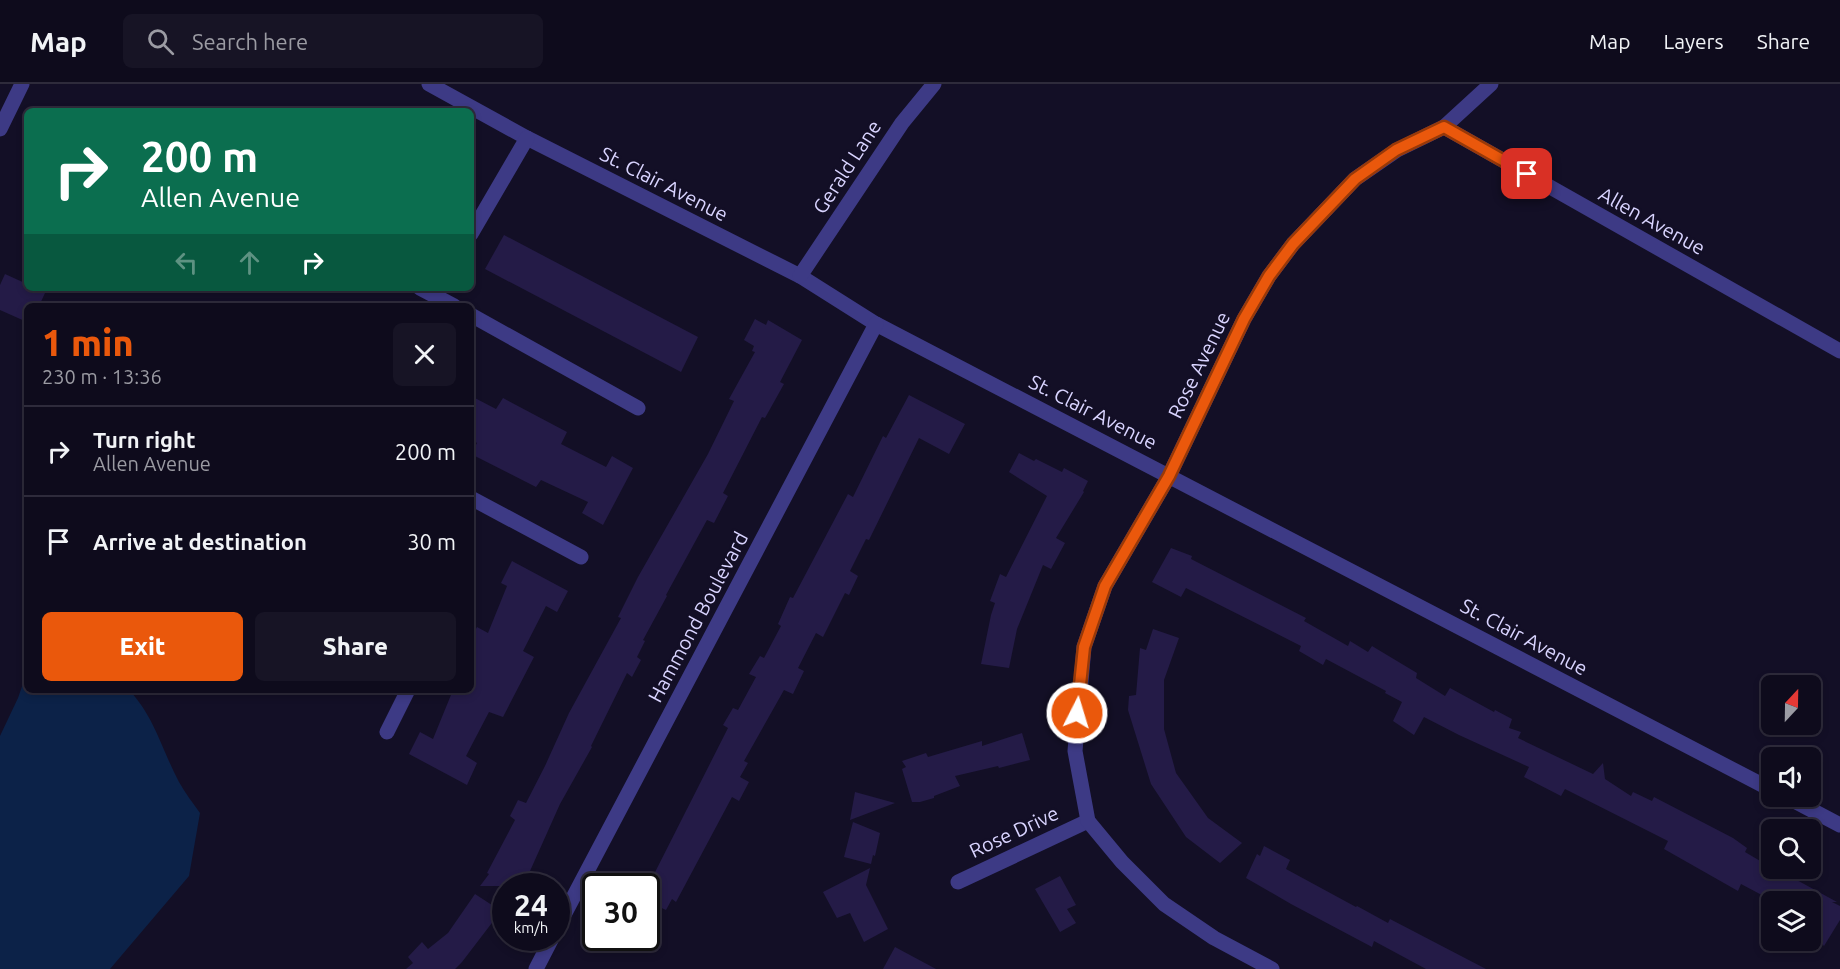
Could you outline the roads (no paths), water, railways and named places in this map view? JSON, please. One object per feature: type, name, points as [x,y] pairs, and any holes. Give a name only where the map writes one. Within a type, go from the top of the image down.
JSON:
[{"type":"street","points":[[0,129],[22,84]]},
{"type":"street","name":"Gerald Lane","points":[[801,276],[902,123],[934,84]]},
{"type":"street","name":"Rose Avenue","points":[[1089,821],[1075,751],[1084,647],[1105,586],[1169,476],[1244,319],[1269,276],[1293,244],[1355,179],[1396,150],[1444,127],[1491,84]]},
{"type":"street","name":"St. Clair Avenue","points":[[433,85],[474,108]]},
{"type":"street","name":"St. Clair Avenue","points":[[474,108],[527,138],[801,276],[876,324],[1761,784]]},
{"type":"street","name":"Allen Avenue","points":[[1444,127],[1840,351]]},
{"type":"street","points":[[474,229],[527,138]]},
{"type":"street","points":[[435,296],[448,303]]},
{"type":"street","points":[[474,317],[638,408]]},
{"type":"street","name":"Hammond Boulevard","points":[[570,903],[876,324]]},
{"type":"street","points":[[474,500],[581,557]]},
{"type":"street","points":[[387,732],[406,693]]},
{"type":"street","points":[[1806,807],[1840,825]]},
{"type":"street","points":[[1089,821],[1122,862],[1164,904],[1214,938],[1272,969]]},
{"type":"street","name":"Rose Drive","points":[[958,882],[1089,821]]},
{"type":"street","points":[[536,969],[545,951]]},
{"type":"water","points":[[24,681],[24,693],[132,693],[145,711],[179,782],[200,813],[189,876],[110,969],[0,969],[0,736]]}]
